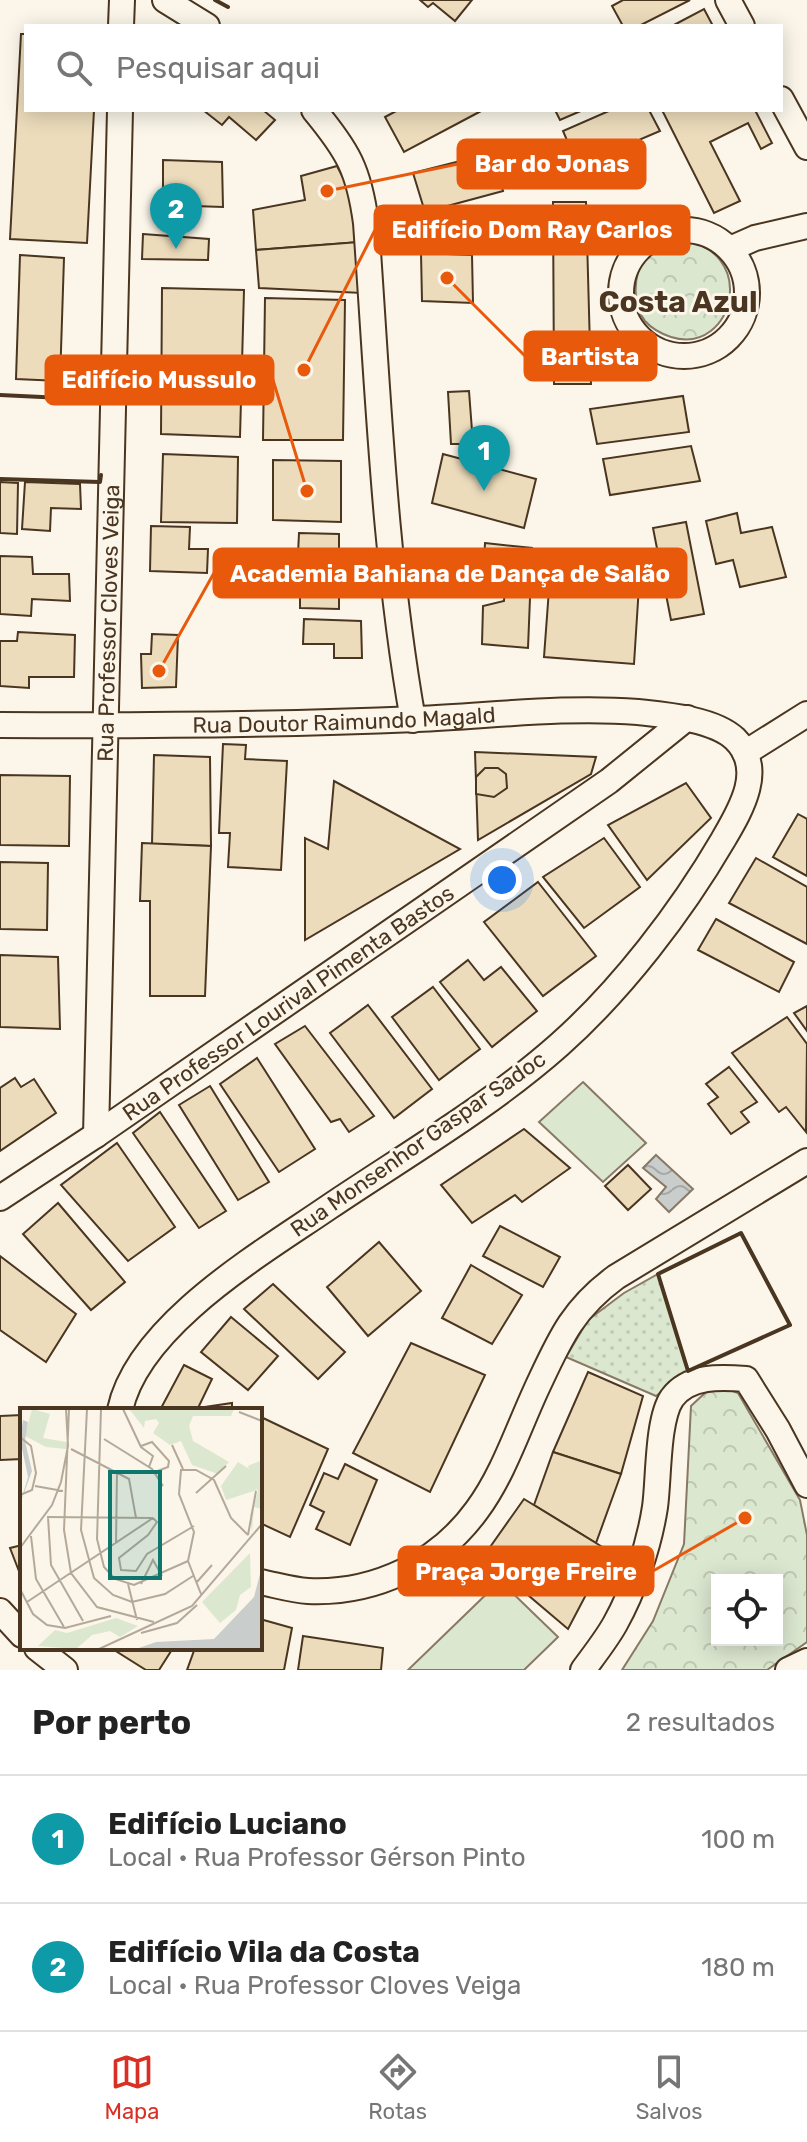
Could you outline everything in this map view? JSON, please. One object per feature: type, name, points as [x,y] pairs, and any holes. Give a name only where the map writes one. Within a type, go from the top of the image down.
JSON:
[{"type":"street","points":[[121,24],[122,0]]},
{"type":"street","points":[[165,0],[204,24]]},
{"type":"street","points":[[728,0],[741,24]]},
{"type":"street","points":[[783,103],[807,147]]},
{"type":"street","name":"Rua Professor Cloves Veiga","points":[[96,1135],[120,112]]},
{"type":"street","points":[[316,112],[347,154],[361,187],[391,571],[413,720]]},
{"type":"street","points":[[730,249],[755,238],[807,226]]},
{"type":"street","points":[[691,230],[712,236],[730,249],[743,267],[748,289],[746,310],[736,330],[720,346],[700,355],[678,356],[656,350],[638,337],[626,319],[621,298],[623,276],[633,256],[648,240],[669,231],[691,230]]},
{"type":"street","name":"Rua Doutor Raimundo Magald","points":[[0,725],[413,720],[600,710],[687,718]]},
{"type":"street","points":[[687,718],[725,731],[738,741],[745,753],[807,714]]},
{"type":"street","name":"Rua Professor Lourival Pimenta Bastos","points":[[0,1198],[609,781],[687,718]]},
{"type":"street","name":"Rua Monsenhor Gaspar Sadoc","points":[[120,1408],[122,1397],[142,1359],[176,1321],[234,1272],[493,1097],[557,1047],[608,997],[661,931],[734,820],[749,786],[745,753]]},
{"type":"street","points":[[262,1582],[307,1591],[340,1590],[375,1583],[419,1566],[453,1539],[478,1509],[561,1336],[576,1313],[595,1293],[616,1277],[807,1161]]},
{"type":"street","points":[[583,1670],[615,1624],[638,1569],[654,1510],[665,1411],[673,1396],[689,1384],[714,1377],[746,1379],[807,1485]]},
{"type":"street","points":[[0,1611],[20,1633]]},
{"type":"street","points":[[40,1650],[65,1670]]},
{"type":"street","points":[[788,1670],[807,1661]]},
{"type":"green space","points":[[676,240],[703,246],[720,260],[729,278],[729,298],[723,316],[711,331],[693,339],[671,337],[654,329],[645,321],[636,299],[638,273],[645,258],[655,248]]},
{"type":"green space","points":[[583,1082],[646,1143],[603,1182],[539,1122]]},
{"type":"green space","points":[[658,1274],[688,1371],[656,1396],[566,1357],[588,1320],[624,1293]]},
{"type":"green space","points":[[722,1387],[738,1393],[800,1500],[807,1535],[807,1642],[767,1670],[622,1670],[653,1621],[684,1544],[691,1406],[706,1392]]},
{"type":"green space","points":[[500,1581],[558,1637],[524,1670],[408,1670]]},
{"type":"water","points":[[656,1155],[693,1189],[669,1212],[656,1199],[666,1187],[643,1168]]},
{"type":"building","points":[[420,0],[472,0],[455,21],[433,3],[428,7]]},
{"type":"building","points":[[623,0],[690,0],[643,24],[622,24],[612,6]]},
{"type":"building","points":[[704,9],[712,24],[676,24]]},
{"type":"building","points":[[21,34],[24,34],[24,112],[94,112],[87,243],[10,239]]},
{"type":"building","points":[[206,112],[265,112],[275,120],[256,140],[229,117],[222,125]]},
{"type":"building","points":[[394,112],[479,112],[404,152],[385,117]]},
{"type":"building","points":[[556,112],[578,112],[560,120]]},
{"type":"building","points":[[606,112],[650,112],[660,131],[578,166],[563,131]]},
{"type":"building","points":[[663,112],[756,112],[772,143],[761,149],[748,123],[710,142],[740,201],[714,213]]},
{"type":"building","points":[[492,153],[503,191],[425,212],[413,173]]},
{"type":"building","points":[[163,160],[222,162],[223,207],[163,205]]},
{"type":"building","points":[[337,166],[350,191],[359,242],[256,250],[253,210],[305,200],[301,176]]},
{"type":"building","points":[[553,202],[586,202],[591,384],[554,384]]},
{"type":"building","points":[[143,234],[209,239],[208,260],[142,259]]},
{"type":"building","points":[[359,242],[362,293],[259,288],[256,250]]},
{"type":"building","points":[[421,253],[472,255],[473,303],[422,301]]},
{"type":"building","points":[[20,255],[64,258],[60,381],[16,379]]},
{"type":"building","points":[[162,288],[244,290],[240,437],[161,434]]},
{"type":"building","points":[[265,298],[345,300],[343,440],[263,440]]},
{"type":"building","points":[[469,391],[473,444],[451,444],[448,392]]},
{"type":"building","points":[[683,396],[689,432],[597,444],[590,409]]},
{"type":"building","points":[[691,446],[700,481],[610,495],[603,459]]},
{"type":"building","points":[[163,454],[238,457],[237,523],[161,522]]},
{"type":"building","points":[[443,454],[536,479],[524,528],[432,503]]},
{"type":"building","points":[[273,460],[341,461],[341,522],[273,520]]},
{"type":"building","points":[[0,482],[18,483],[17,534],[0,533]]},
{"type":"building","points":[[25,482],[80,484],[81,509],[51,508],[50,531],[22,529]]},
{"type":"building","points":[[737,513],[741,533],[772,527],[786,577],[740,587],[733,560],[716,564],[706,521]]},
{"type":"building","points":[[686,522],[704,614],[671,620],[653,528]]},
{"type":"building","points":[[151,526],[190,527],[189,549],[208,549],[207,573],[150,571]]},
{"type":"building","points":[[299,533],[339,534],[339,609],[300,608],[300,590],[267,590],[268,552],[298,554]]},
{"type":"building","points":[[485,543],[532,548],[528,648],[482,644],[483,606],[504,601],[505,585],[483,582]]},
{"type":"building","points":[[0,556],[32,557],[33,574],[69,574],[70,601],[32,599],[31,616],[0,614]]},
{"type":"building","points":[[551,562],[640,570],[634,664],[544,657]]},
{"type":"building","points":[[304,619],[361,621],[362,658],[334,658],[334,644],[303,644]]},
{"type":"building","points":[[18,632],[75,635],[74,677],[29,677],[29,688],[0,686],[0,641],[17,641]]},
{"type":"building","points":[[152,634],[178,635],[176,687],[142,688],[141,654],[151,654]]},
{"type":"building","points":[[223,744],[246,745],[245,759],[287,761],[281,870],[228,867],[230,833],[219,833]]},
{"type":"building","points":[[475,752],[596,757],[591,774],[478,840]]},
{"type":"building","points":[[154,755],[210,757],[211,846],[152,844]]},
{"type":"building","points":[[485,768],[498,768],[506,774],[507,788],[494,797],[476,794],[476,777]]},
{"type":"building","points":[[0,775],[70,776],[69,846],[0,845]]},
{"type":"building","points":[[334,781],[460,849],[305,940],[305,838],[328,849]]},
{"type":"building","points":[[686,783],[711,818],[647,880],[608,825]]},
{"type":"building","points":[[798,814],[807,819],[807,876],[773,857]]},
{"type":"building","points":[[604,838],[640,887],[584,928],[543,877]]},
{"type":"building","points":[[142,843],[211,846],[205,996],[150,996],[150,901],[140,901]]},
{"type":"building","points":[[756,858],[807,887],[807,944],[729,903]]},
{"type":"building","points":[[0,862],[48,863],[47,930],[0,929]]},
{"type":"building","points":[[538,882],[596,956],[543,996],[484,922]]},
{"type":"building","points":[[716,919],[794,962],[779,992],[698,950]]},
{"type":"building","points":[[0,955],[58,957],[60,1029],[0,1027]]},
{"type":"building","points":[[468,960],[484,980],[501,967],[537,1011],[492,1047],[440,982]]},
{"type":"building","points":[[433,987],[480,1049],[439,1080],[392,1017]]},
{"type":"building","points":[[368,1005],[432,1089],[394,1118],[330,1033]]},
{"type":"building","points":[[807,1006],[807,1031],[794,1013]]},
{"type":"building","points":[[787,1017],[807,1044],[806,1132],[786,1107],[779,1112],[732,1053]]},
{"type":"building","points":[[305,1026],[374,1116],[349,1132],[340,1119],[331,1122],[275,1044]]},
{"type":"building","points":[[257,1058],[315,1149],[279,1172],[220,1084]]},
{"type":"building","points":[[729,1067],[757,1102],[741,1112],[749,1122],[731,1134],[708,1104],[718,1097],[706,1084]]},
{"type":"building","points":[[15,1078],[21,1087],[34,1079],[56,1113],[0,1151],[0,1088]]},
{"type":"building","points":[[210,1086],[269,1182],[238,1200],[179,1105]]},
{"type":"building","points":[[160,1112],[226,1211],[199,1228],[133,1133]]},
{"type":"building","points":[[524,1129],[570,1168],[522,1202],[515,1195],[472,1223],[441,1185]]},
{"type":"building","points":[[117,1143],[175,1227],[128,1261],[61,1185]]},
{"type":"building","points":[[628,1165],[651,1189],[628,1210],[605,1186]]},
{"type":"building","points":[[58,1203],[125,1282],[91,1310],[23,1234]]},
{"type":"building","points":[[500,1226],[560,1257],[543,1287],[483,1256]]},
{"type":"building","points":[[379,1242],[421,1291],[368,1336],[327,1287]]},
{"type":"building","points":[[0,1256],[76,1314],[46,1362],[0,1330]]},
{"type":"building","points":[[471,1265],[522,1295],[492,1344],[442,1318]]},
{"type":"building","points":[[273,1284],[345,1352],[318,1379],[244,1309]]},
{"type":"building","points":[[231,1317],[278,1356],[248,1390],[201,1352]]},
{"type":"building","points":[[411,1343],[485,1375],[430,1492],[353,1453]]},
{"type":"building","points":[[184,1365],[212,1379],[198,1408],[161,1408]]},
{"type":"building","points":[[588,1372],[643,1396],[621,1474],[553,1452]]},
{"type":"building","points":[[232,1403],[232,1408],[198,1408]]},
{"type":"building","points":[[20,1415],[20,1459],[0,1460],[0,1416]]},
{"type":"building","points":[[262,1417],[328,1449],[290,1537],[262,1524]]},
{"type":"building","points":[[553,1452],[621,1474],[596,1543],[534,1505]]},
{"type":"building","points":[[345,1464],[377,1480],[350,1545],[316,1529],[324,1512],[310,1505],[324,1473],[338,1479]]},
{"type":"building","points":[[524,1499],[609,1551],[568,1629],[483,1557]]},
{"type":"building","points":[[20,1546],[20,1574],[10,1548]]},
{"type":"building","points":[[262,1620],[292,1628],[284,1670],[187,1670],[194,1650],[262,1650]]},
{"type":"building","points":[[303,1636],[383,1648],[381,1670],[298,1670]]},
{"type":"building","points":[[114,1650],[172,1650],[159,1670],[146,1670]]},
{"type":"wall","points":[[215,0],[228,7]]},
{"type":"wall","points":[[0,395],[104,400],[104,403]]},
{"type":"wall","points":[[0,479],[100,482],[101,475]]},
{"type":"wall","points":[[741,1233],[790,1325],[688,1371],[658,1274],[741,1233]]},
{"type":"place","name":"Bar do Jonas","points":[[327,191]]},
{"type":"place","name":"Edifício Vila da Costa","points":[[176,249]]},
{"type":"place","name":"Bartista","points":[[447,278]]},
{"type":"place","name":"Edifício Dom Ray Carlos","points":[[304,370]]},
{"type":"place","name":"Edifício Mussulo","points":[[307,491]]},
{"type":"place","name":"Edifício Luciano","points":[[484,491]]},
{"type":"place","name":"Academia Bahiana de Dança de Salão","points":[[159,671]]},
{"type":"place","name":"Praça Jorge Freire","points":[[745,1518]]},
{"type":"district","name":"Costa Azul","points":[[678,302]]}]
